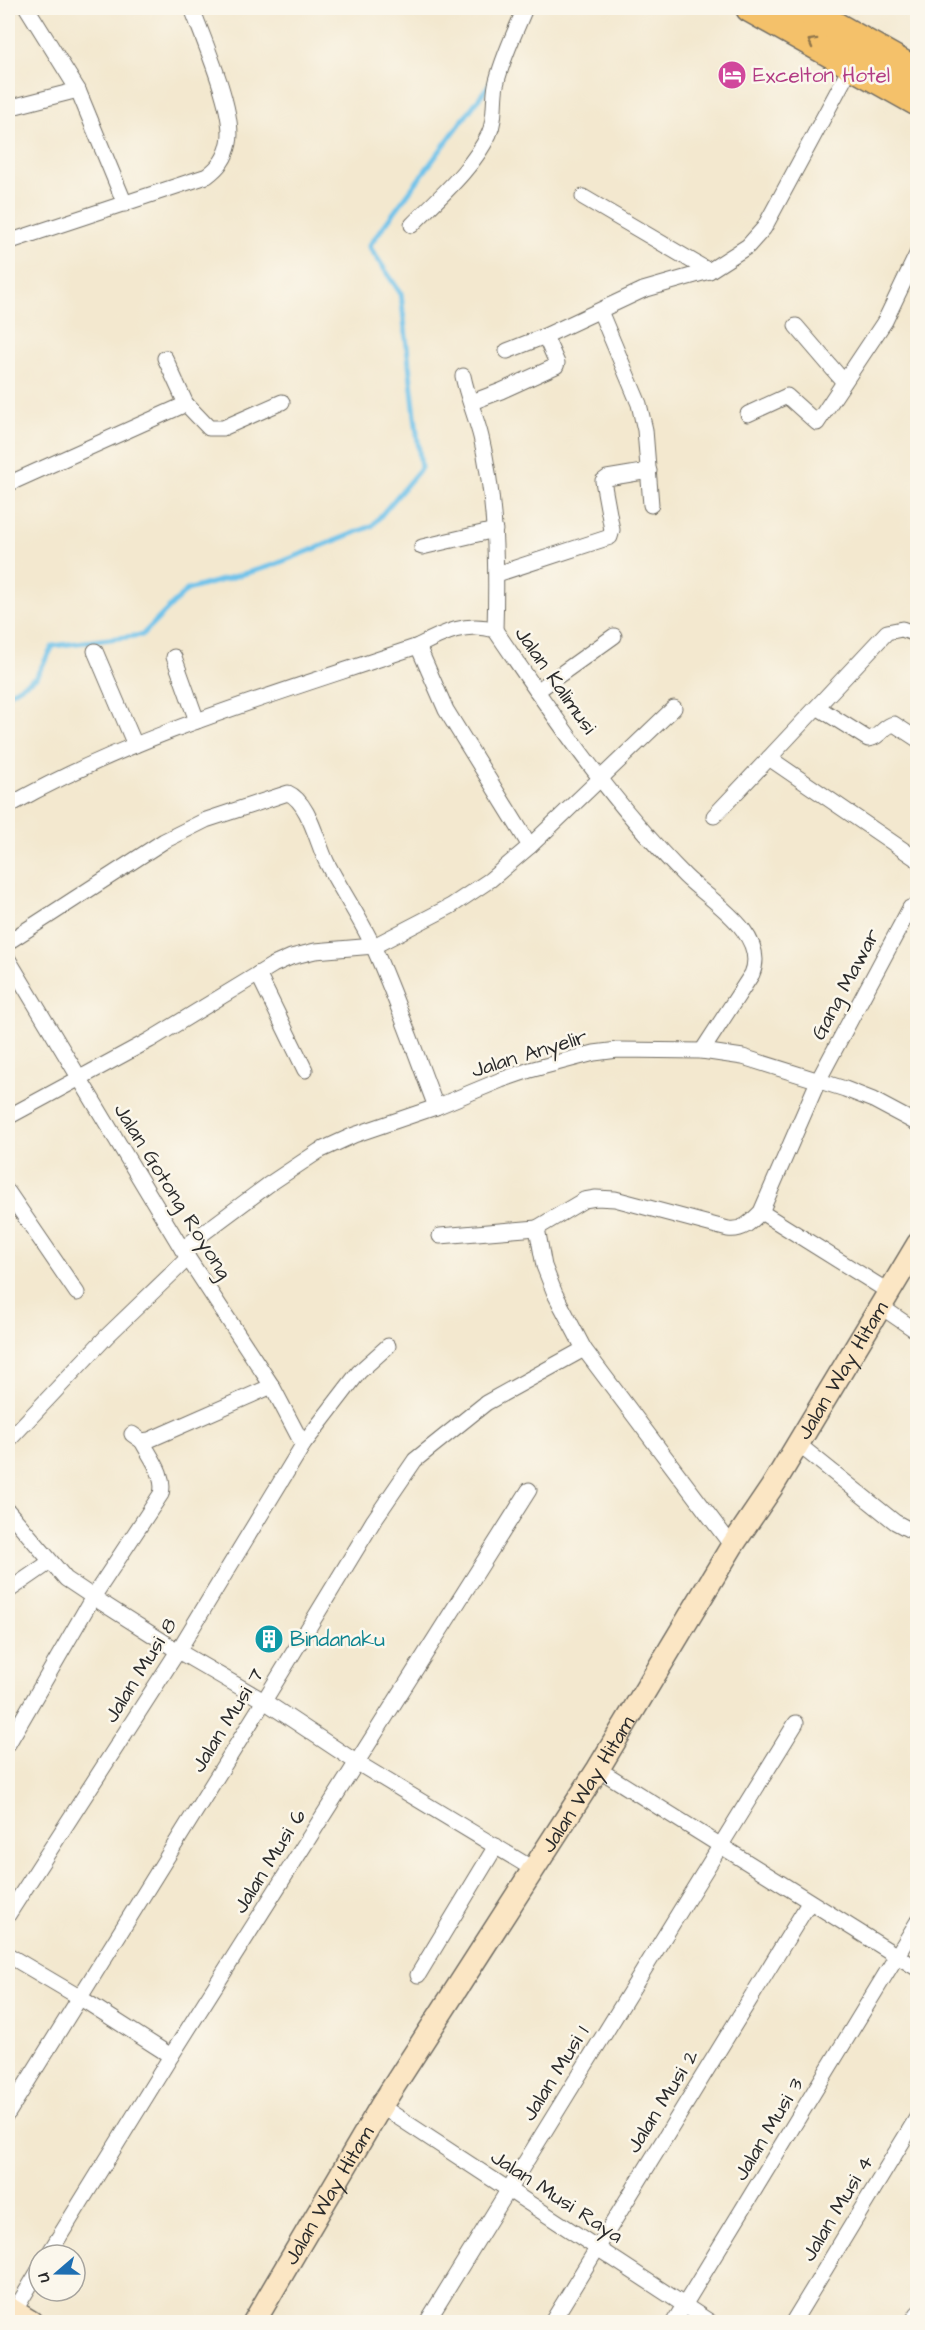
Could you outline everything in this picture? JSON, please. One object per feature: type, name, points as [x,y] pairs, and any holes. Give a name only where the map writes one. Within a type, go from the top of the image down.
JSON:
[{"type":"highway","points":[[750,8],[859,54],[918,73]]},
{"type":"highway","points":[[803,8],[918,102]]},
{"type":"street","points":[[27,8],[78,90],[125,204]]},
{"type":"street","points":[[8,242],[207,176],[219,167],[226,155],[230,140],[223,94],[192,8]]},
{"type":"street","points":[[412,225],[463,173],[490,132],[498,76],[525,8]]},
{"type":"street","points":[[507,351],[545,336],[643,290],[709,271],[748,246],[764,228],[859,54]]},
{"type":"street","points":[[8,108],[78,90]]},
{"type":"street","points":[[583,197],[709,271]]},
{"type":"street","points":[[748,414],[787,396],[817,423],[885,321],[918,252]]},
{"type":"street","points":[[600,311],[639,404],[649,471],[651,505]]},
{"type":"street","points":[[796,326],[843,382]]},
{"type":"street","points":[[472,402],[556,366],[557,363],[545,336]]},
{"type":"street","points":[[165,358],[186,404],[207,426],[217,429],[282,402]]},
{"type":"street","points":[[463,376],[482,439],[495,530],[497,574],[495,630]]},
{"type":"street","points":[[8,484],[186,404]]},
{"type":"street","points":[[497,574],[610,537],[612,524],[603,481],[608,478],[649,471]]},
{"type":"street","points":[[422,547],[495,530]]},
{"type":"street","name":"Jalan Kalimusi","points":[[8,806],[71,773],[135,745],[197,722],[418,646],[440,635],[472,625],[495,630],[601,780],[643,831],[686,877],[737,922],[752,944],[756,964],[752,974],[702,1051]]},
{"type":"street","points":[[714,816],[887,632],[902,629],[918,635]]},
{"type":"street","points":[[537,691],[614,636]]},
{"type":"street","points":[[418,646],[446,710],[530,846]]},
{"type":"street","points":[[95,651],[135,745]]},
{"type":"street","points":[[174,657],[197,722]]},
{"type":"street","points":[[816,707],[868,739],[876,737],[894,724],[917,739]]},
{"type":"street","points":[[8,1117],[150,1040],[258,974],[291,957],[334,949],[374,946],[451,906],[490,880],[530,846],[674,708]]},
{"type":"street","points":[[769,758],[918,860]]},
{"type":"street","points":[[8,942],[164,841],[206,820],[288,793],[294,795],[303,806],[342,893],[374,946],[436,1107]]},
{"type":"street","name":"Gang Mawar","points":[[761,1212],[819,1079],[910,908]]},
{"type":"street","name":"Jalan Gotong Royong","points":[[8,959],[185,1253],[272,1386],[303,1445]]},
{"type":"street","points":[[258,974],[304,1070]]},
{"type":"street","name":"Jalan Anyelir","points":[[8,1441],[185,1253],[268,1185],[319,1151],[354,1135],[436,1107],[530,1070],[594,1053],[618,1050],[702,1051],[743,1058],[819,1079],[873,1100],[918,1124]]},
{"type":"street","points":[[8,1191],[77,1293]]},
{"type":"street","points":[[440,1236],[537,1228],[584,1200],[596,1197],[615,1199],[734,1230],[747,1225],[761,1212],[884,1299],[918,1332]]},
{"type":"street","points":[[537,1228],[544,1266],[567,1320],[584,1349],[732,1546]]},
{"type":"street","name":"Jalan Way Hitam","points":[[254,2322],[381,2106],[598,1769],[732,1546],[772,1487],[918,1244]]},
{"type":"street","name":"Jalan Musi 8","points":[[8,1915],[178,1651],[303,1445],[359,1372],[388,1346]]},
{"type":"street","name":"Jalan Musi 7","points":[[8,2113],[374,1520],[416,1460],[486,1403],[584,1349]]},
{"type":"street","points":[[8,1744],[93,1597],[160,1494],[162,1488],[160,1474],[137,1437],[149,1440],[272,1386]]},
{"type":"street","points":[[798,1444],[895,1522],[910,1530],[918,1528]]},
{"type":"street","name":"Jalan Musi 6","points":[[55,2243],[528,1490]]},
{"type":"street","points":[[8,1511],[66,1579],[178,1651],[264,1701],[356,1762],[533,1869]]},
{"type":"street","points":[[8,1591],[50,1562]]},
{"type":"street","name":"Jalan Musi 1","points":[[427,2322],[796,1723]]},
{"type":"street","points":[[598,1769],[918,1969]]},
{"type":"street","points":[[418,1975],[496,1846]]},
{"type":"street","name":"Jalan Musi 2","points":[[552,2322],[810,1903]]},
{"type":"street","name":"Jalan Musi 3","points":[[674,2322],[918,1921]]},
{"type":"street","points":[[8,1955],[171,2056]]},
{"type":"street","name":"Jalan Musi Raya","points":[[381,2106],[710,2322]]},
{"type":"street","name":"Jalan Musi 4","points":[[793,2322],[918,2116]]},
{"type":"street","points":[[15,2316],[27,2293]]},
{"type":"street","points":[[912,2322],[918,2313]]},
{"type":"waterway","points":[[8,694],[36,677],[53,646],[142,635],[187,590],[271,566],[372,526],[421,468],[401,294],[369,246],[491,82]]},
{"type":"place","name":"Excelton Hotel","points":[[732,75]]},
{"type":"place","name":"Bindanaku","points":[[269,1639]]}]
